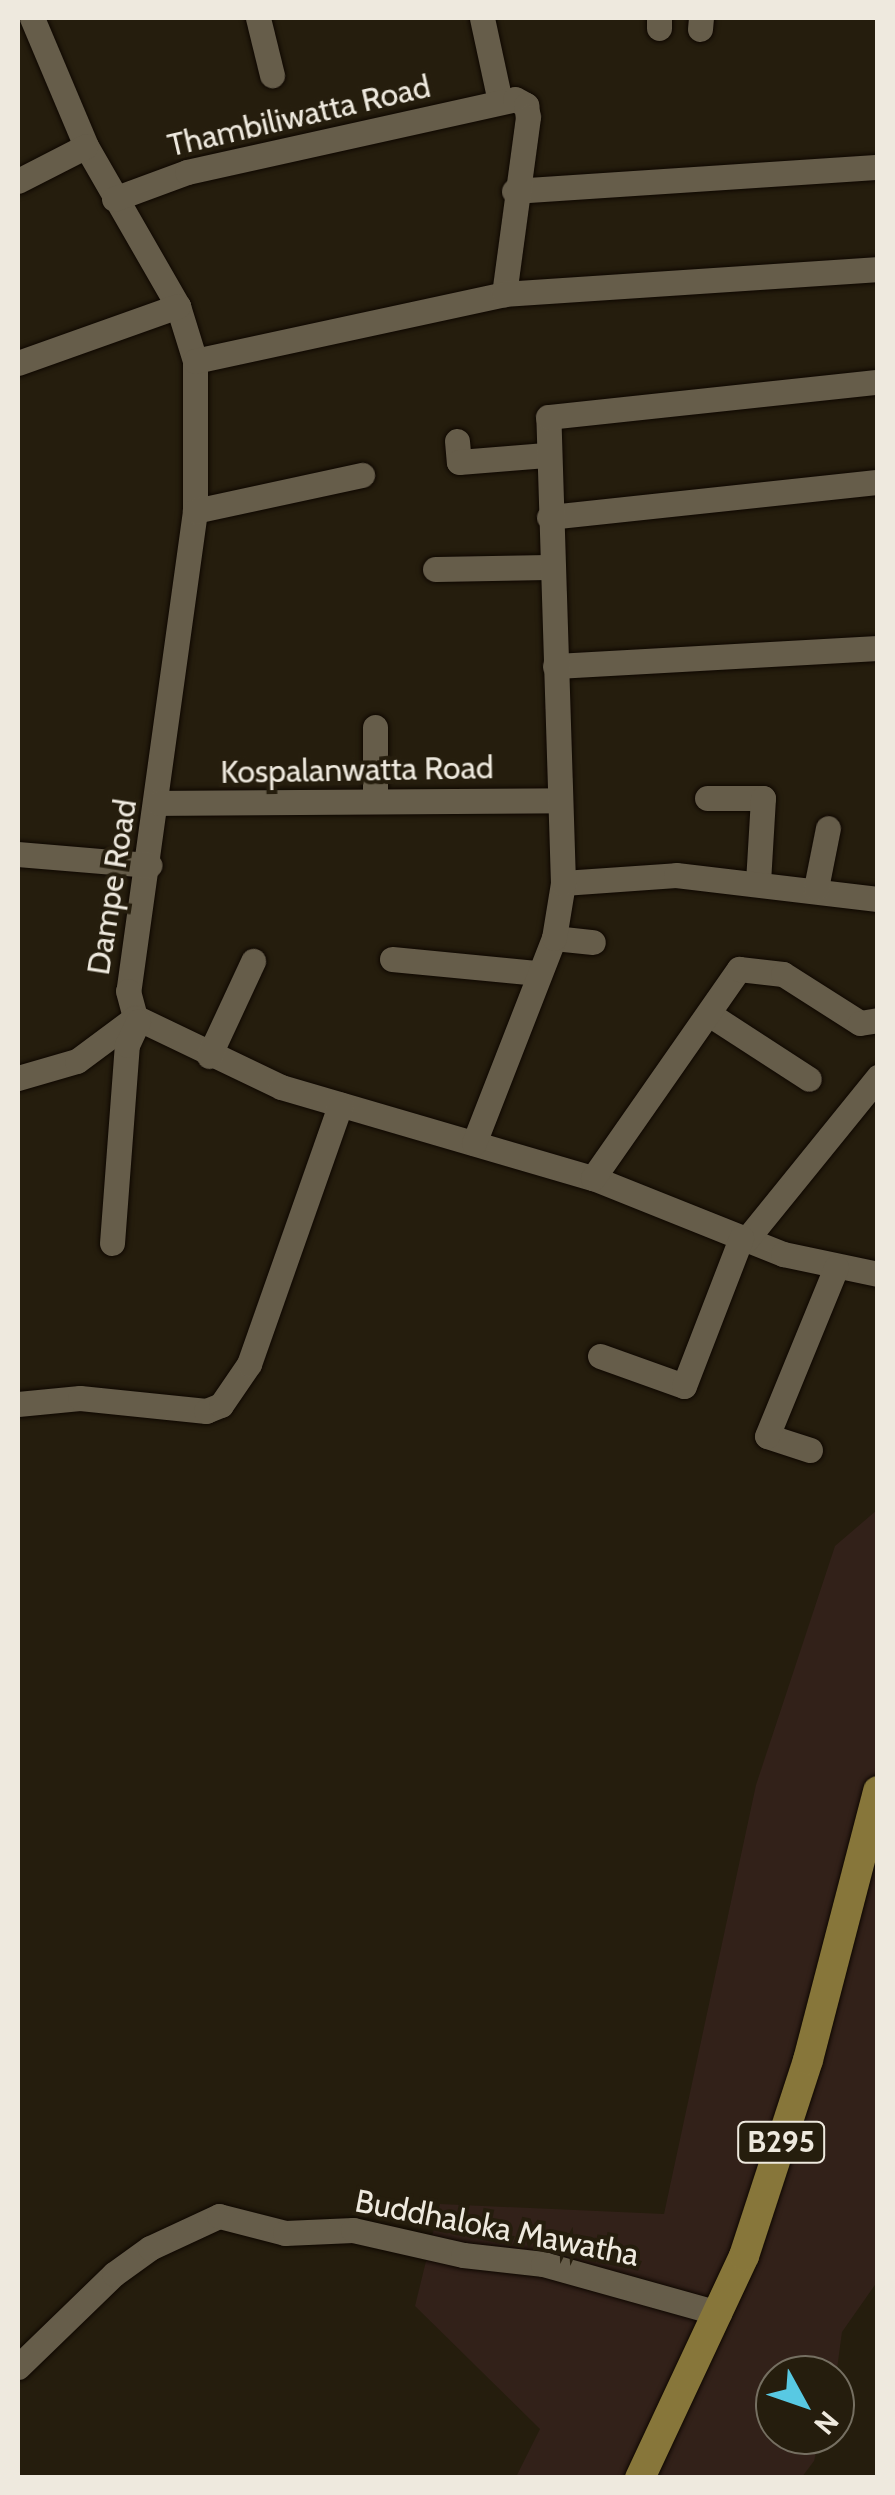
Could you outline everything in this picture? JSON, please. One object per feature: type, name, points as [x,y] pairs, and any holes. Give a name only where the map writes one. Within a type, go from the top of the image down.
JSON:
[{"type":"main road","name":"B295","points":[[640,2478],[719,2314],[808,2060],[878,1791]]},
{"type":"street","points":[[258,18],[272,75]]},
{"type":"street","points":[[482,18],[500,101],[526,105],[528,117],[514,190],[504,294]]},
{"type":"street","name":"Dampe Road","points":[[37,19],[86,146],[178,306],[195,362],[194,511],[150,866],[128,991],[137,1019],[209,1056],[340,1105],[593,1178],[744,1239],[836,1268],[875,1271]]},
{"type":"street","name":"Thambiliwatta Road","points":[[114,199],[186,172],[500,101]]},
{"type":"street","points":[[18,181],[86,146]]},
{"type":"street","points":[[514,190],[878,167]]},
{"type":"street","points":[[195,362],[504,294],[878,269]]},
{"type":"street","points":[[18,363],[178,306]]},
{"type":"street","points":[[474,1142],[554,938],[562,884],[544,428],[559,412],[878,382]]},
{"type":"street","points":[[457,442],[459,462],[546,455]]},
{"type":"street","points":[[194,511],[362,475]]},
{"type":"street","points":[[549,516],[878,482]]},
{"type":"street","points":[[435,569],[549,567]]},
{"type":"street","points":[[554,666],[878,648]]},
{"type":"street","points":[[374,801],[375,727]]},
{"type":"street","points":[[707,798],[763,798],[758,881]]},
{"type":"street","name":"Kospalanwatta Road","points":[[158,803],[557,800]]},
{"type":"street","points":[[816,888],[828,828]]},
{"type":"street","points":[[18,854],[150,866]]},
{"type":"street","points":[[562,884],[676,875],[758,881],[878,898]]},
{"type":"street","points":[[554,938],[593,942]]},
{"type":"street","points":[[392,958],[538,973]]},
{"type":"street","points":[[209,1056],[253,961]]},
{"type":"street","points":[[593,1178],[740,969],[758,968],[814,990],[860,1023],[878,1020]]},
{"type":"street","points":[[709,1014],[809,1079]]},
{"type":"street","points":[[18,1078],[77,1061],[137,1019]]},
{"type":"street","points":[[112,1242],[127,1046],[137,1019]]},
{"type":"street","points":[[600,1356],[684,1386],[744,1239],[878,1077]]},
{"type":"street","points":[[18,1404],[80,1398],[206,1411],[221,1405],[249,1364],[340,1105]]},
{"type":"street","points":[[810,1450],[767,1436],[836,1268]]},
{"type":"street","name":"Buddhaloka Mawatha","points":[[18,2367],[114,2274],[219,2216],[285,2233],[353,2230],[463,2256],[543,2264],[719,2314]]},
{"type":"shaded area","points":[[877,1510],[877,2282],[842,2332],[839,2355],[755,2355],[755,2455],[816,2455],[802,2477],[516,2477],[540,2429],[415,2306],[440,2204],[664,2214],[756,1785],[835,1546]]}]
